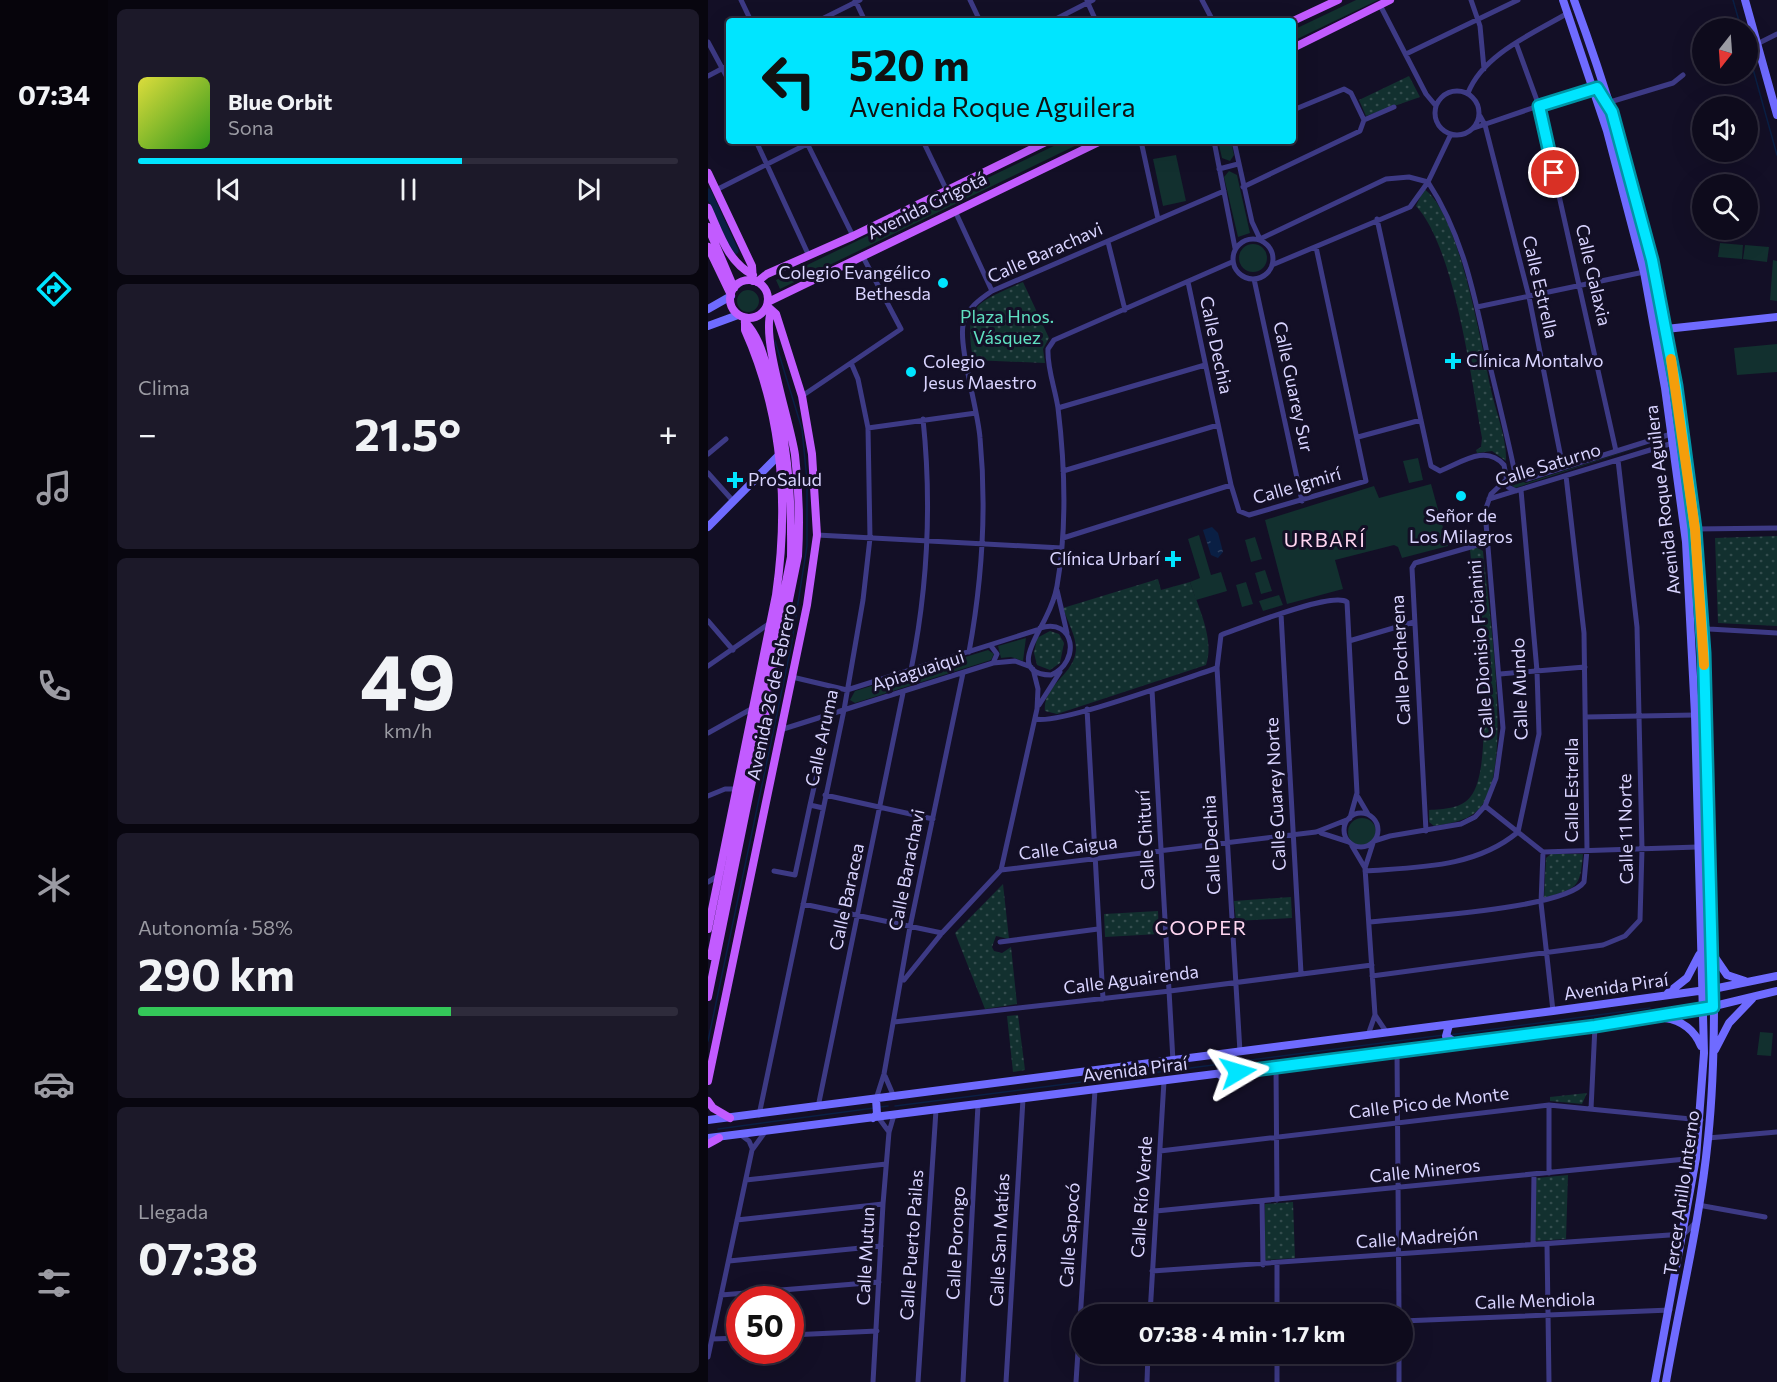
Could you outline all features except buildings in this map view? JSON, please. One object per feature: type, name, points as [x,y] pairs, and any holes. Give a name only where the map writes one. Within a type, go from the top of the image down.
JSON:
[{"type":"main road","points":[[1296,19],[1319,4],[1338,0]]},
{"type":"main road","points":[[1296,47],[1390,0]]},
{"type":"main road","name":"Avenida Roque Aguilera","points":[[1563,0],[1594,87],[1634,230],[1652,311],[1674,438],[1686,542],[1695,715],[1702,1010]]},
{"type":"main road","name":"Avenida Roque Aguilera","points":[[1574,0],[1610,102],[1652,260],[1681,424],[1695,529],[1702,626],[1713,1007]]},
{"type":"main road","points":[[1745,0],[1750,18]]},
{"type":"main road","points":[[1758,48],[1777,115]]},
{"type":"main road","points":[[1594,87],[1599,90],[1612,112]]},
{"type":"main road","name":"Avenida Grigotá","points":[[754,279],[853,236],[947,191],[1036,144]]},
{"type":"main road","name":"Avenida Grigotá","points":[[769,306],[862,255],[1095,144]]},
{"type":"main road","points":[[1613,152],[1622,176],[1631,177]]},
{"type":"main road","points":[[708,172],[752,266],[754,279]]},
{"type":"main road","points":[[708,208],[728,253],[766,290],[769,306],[759,316],[708,326]]},
{"type":"main road","points":[[708,227],[732,293],[732,306],[742,318]]},
{"type":"main road","points":[[1634,230],[1640,232],[1652,260]]},
{"type":"main road","points":[[708,247],[732,293]]},
{"type":"main road","points":[[708,309],[732,293],[742,282],[754,279]]},
{"type":"main road","name":"Avenida 26 de Febrero","points":[[708,1081],[792,677],[817,535],[812,454],[802,396],[776,314],[769,306]]},
{"type":"main road","name":"Avenida 26 de Febrero","points":[[708,998],[798,556],[799,497],[795,456],[786,408],[768,337],[769,306]]},
{"type":"main road","points":[[1652,311],[1666,329]]},
{"type":"main road","points":[[1666,329],[1777,317]]},
{"type":"main road","name":"Avenida 26 de Febrero","points":[[708,929],[771,622],[783,552],[783,495],[779,455],[764,382],[742,318]]},
{"type":"main road","name":"Avenida 26 de Febrero","points":[[708,970],[791,557],[792,500],[782,421],[758,342],[752,329],[742,318]]},
{"type":"main road","points":[[1660,356],[1666,329]]},
{"type":"main road","points":[[708,527],[779,455]]},
{"type":"main road","points":[[746,746],[758,724]]},
{"type":"main road","points":[[708,940],[717,923]]},
{"type":"main road","points":[[1662,996],[1687,978],[1701,951]]},
{"type":"main road","points":[[1713,951],[1715,960],[1727,975],[1736,980],[1755,981]]},
{"type":"main road","name":"Avenida Piraí","points":[[708,1120],[1173,1061],[1224,1060],[1240,1052],[1368,1035],[1443,1028],[1702,991],[1777,976]]},
{"type":"main road","name":"Avenida Piraí","points":[[708,1138],[1595,1026],[1702,1010],[1777,991]]},
{"type":"main road","points":[[1713,1054],[1729,1023],[1753,998]]},
{"type":"main road","name":"Tercer Anillo Interno","points":[[1666,1382],[1706,1160],[1713,1054],[1713,1007]]},
{"type":"main road","name":"Tercer Anillo Interno","points":[[1655,1382],[1684,1234],[1699,1138],[1704,1053],[1702,1010]]},
{"type":"main road","points":[[1659,1017],[1671,1018],[1688,1027],[1700,1042],[1704,1053]]},
{"type":"main road","points":[[1443,1028],[1446,1036],[1454,1042]]},
{"type":"main road","points":[[1440,1044],[1443,1028]]},
{"type":"main road","points":[[1220,1075],[1224,1060]]},
{"type":"main road","points":[[897,1097],[892,1107],[898,1115]]},
{"type":"main road","points":[[876,1099],[876,1117]]},
{"type":"main road","points":[[708,1101],[713,1108],[730,1118]]},
{"type":"main road","points":[[708,1144],[719,1138]]},
{"type":"main road","points":[[1699,1138],[1701,1159],[1706,1160]]},
{"type":"street","points":[[741,0],[750,18]]},
{"type":"street","points":[[970,0],[979,18]]},
{"type":"street","points":[[1202,0],[1211,18]]},
{"type":"street","points":[[1471,0],[1478,19],[1484,69]]},
{"type":"street","points":[[1406,54],[1518,0]]},
{"type":"street","points":[[824,18],[857,1],[864,18]]},
{"type":"street","points":[[1058,18],[1089,1],[1095,18]]},
{"type":"street","points":[[1380,5],[1426,94],[1436,106],[1438,124],[1451,135],[1464,134],[1474,128],[1594,87]]},
{"type":"street","points":[[1468,93],[1484,69],[1516,43],[1568,13]]},
{"type":"street","points":[[1758,44],[1777,34]]},
{"type":"street","points":[[708,42],[726,67],[708,76]]},
{"type":"street","name":"Calle Galaxia","points":[[1516,43],[1539,106],[1616,451]]},
{"type":"street","points":[[1610,102],[1673,83],[1683,75]]},
{"type":"street","points":[[1244,187],[1360,131],[1364,120],[1351,93],[1344,89],[1296,109]]},
{"type":"street","points":[[1436,106],[1449,92],[1468,93],[1477,103],[1480,116],[1474,128]]},
{"type":"street","points":[[1364,120],[1394,106]]},
{"type":"street","name":"Calle Estrella","points":[[1480,116],[1485,125],[1529,297],[1563,468]]},
{"type":"street","points":[[1215,144],[1235,249],[1232,262],[1242,276],[1254,279],[1265,275],[1272,265],[1410,207],[1428,182],[1451,135]]},
{"type":"street","points":[[757,144],[809,256]]},
{"type":"street","points":[[716,190],[805,144]]},
{"type":"street","points":[[810,144],[853,236]]},
{"type":"street","points":[[924,144],[947,191]]},
{"type":"street","points":[[1142,144],[1158,219]]},
{"type":"street","points":[[1235,144],[1252,222],[1260,239],[1272,252],[1272,265]]},
{"type":"street","points":[[1219,169],[1238,164]]},
{"type":"street","points":[[1235,249],[1245,240],[1260,239],[1386,179],[1408,177],[1428,182],[1443,205],[1456,234],[1478,307],[1512,459],[1517,474],[1521,478]]},
{"type":"street","name":"Calle Barachavi","points":[[969,652],[984,546],[983,474],[963,325],[978,300],[992,291],[1224,191]]},
{"type":"street","points":[[955,211],[992,291]]},
{"type":"street","points":[[1377,219],[1431,466],[1436,470],[1487,453],[1498,458],[1504,465],[1508,478]]},
{"type":"street","points":[[1108,242],[1125,310]]},
{"type":"street","points":[[1316,247],[1358,437],[1421,420]]},
{"type":"street","points":[[802,396],[852,365],[901,329],[862,255]]},
{"type":"street","points":[[901,984],[942,933],[1001,870],[1037,709],[1038,689],[1032,668],[1030,645],[1057,589],[1064,538],[1063,471],[1058,408],[1048,353],[1051,344],[1232,262]]},
{"type":"street","points":[[1478,307],[1644,272]]},
{"type":"street","name":"Calle Guarey Sur","points":[[1254,279],[1302,501]]},
{"type":"street","name":"Calle Dechia","points":[[1188,282],[1231,485]]},
{"type":"street","name":"Calle Aruma","points":[[759,1115],[848,690],[870,538],[868,428],[858,379],[852,365]]},
{"type":"street","points":[[1058,408],[1204,365]]},
{"type":"street","points":[[868,428],[976,413]]},
{"type":"street","points":[[911,670],[925,584],[928,540],[927,460],[923,419]]},
{"type":"street","points":[[1681,424],[1674,438],[1684,448]]},
{"type":"street","points":[[1063,471],[1218,425]]},
{"type":"street","name":"Calle Igmirí","points":[[1064,538],[1231,485],[1239,511],[1245,515],[1302,501],[1366,481],[1358,437]]},
{"type":"street","name":"Calle Saturno","points":[[1487,500],[1513,475],[1527,479],[1616,451],[1674,438]]},
{"type":"street","name":"Calle Saturno","points":[[1487,500],[1618,460],[1674,438]]},
{"type":"street","points":[[708,454],[726,439]]},
{"type":"street","points":[[1504,465],[1512,459]]},
{"type":"street","points":[[1512,459],[1508,487],[1519,491]]},
{"type":"street","name":"Calle 11 Norte","points":[[1372,976],[1546,955],[1603,945],[1625,936],[1634,929],[1642,909],[1637,627],[1618,460]]},
{"type":"street","points":[[708,473],[734,502]]},
{"type":"street","name":"Calle Estrella","points":[[1369,922],[1541,903],[1580,889],[1584,882],[1587,850],[1585,667],[1578,578],[1566,476]]},
{"type":"street","name":"Calle Mundo","points":[[1518,832],[1539,734],[1537,671],[1519,491]]},
{"type":"street","name":"Calle Dionisio Foianini","points":[[1485,806],[1496,778],[1503,748],[1500,674],[1485,506],[1487,500]]},
{"type":"street","points":[[1683,517],[1695,529],[1777,528]]},
{"type":"street","points":[[1686,542],[1695,529]]},
{"type":"street","points":[[817,535],[928,540],[984,546],[1062,548]]},
{"type":"street","name":"Calle Pocherena","points":[[1426,831],[1413,565],[1488,542]]},
{"type":"street","points":[[1037,709],[1071,650],[1057,589]]},
{"type":"street","points":[[1281,614],[1336,598],[1344,600],[1348,606],[1357,792],[1364,810],[1385,832],[1398,835]]},
{"type":"street","name":"Calle Dechia","points":[[1240,1052],[1217,668],[1220,636],[1281,614]]},
{"type":"street","name":"Calle Guarey Norte","points":[[1281,614],[1301,973]]},
{"type":"street","points":[[708,621],[733,650]]},
{"type":"street","points":[[1349,641],[1414,621]]},
{"type":"street","points":[[708,666],[771,622]]},
{"type":"street","points":[[1039,629],[1053,626],[1067,633]]},
{"type":"street","points":[[1702,626],[1709,629],[1777,633]]},
{"type":"street","name":"Apiaguaiqui","points":[[792,677],[848,690],[1039,629]]},
{"type":"street","points":[[991,646],[997,654],[993,663]]},
{"type":"street","name":"Apiaguaiqui","points":[[780,730],[993,663],[1015,661],[1032,668]]},
{"type":"street","points":[[1500,674],[1585,667]]},
{"type":"street","points":[[1032,668],[1052,675],[1062,669]]},
{"type":"street","points":[[1035,719],[1045,719],[1086,709],[1217,668]]},
{"type":"street","name":"Calle Barachavi","points":[[876,1099],[884,1074],[910,927],[963,673]]},
{"type":"street","name":"Calle Chiturí","points":[[1152,690],[1173,1061]]},
{"type":"street","name":"Calle Baracea","points":[[819,1107],[903,693]]},
{"type":"street","points":[[708,733],[753,708]]},
{"type":"street","points":[[1086,709],[1103,999]]},
{"type":"street","points":[[1586,717],[1695,715]]},
{"type":"street","points":[[774,871],[795,875],[824,743]]},
{"type":"street","points":[[708,796],[725,789],[737,789]]},
{"type":"street","points":[[1357,792],[1344,829],[1365,869]]},
{"type":"street","points":[[825,795],[933,819]]},
{"type":"street","points":[[810,805],[823,808]]},
{"type":"street","points":[[1351,844],[1362,847],[1398,835],[1461,824],[1475,817],[1485,806],[1543,852],[1698,847]]},
{"type":"street","points":[[1349,819],[1360,814],[1370,816]]},
{"type":"street","name":"Calle Caigua","points":[[1001,870],[1316,832],[1349,819]]},
{"type":"street","points":[[1368,1035],[1375,1015],[1365,869],[1378,832],[1376,822]]},
{"type":"street","name":"Calle Caigua","points":[[1316,832],[1351,844]]},
{"type":"street","points":[[1365,869],[1438,865],[1467,860],[1490,852],[1518,832]]},
{"type":"street","points":[[1543,852],[1541,903],[1552,1011]]},
{"type":"street","points":[[708,882],[718,876]]},
{"type":"street","points":[[803,904],[942,933]]},
{"type":"street","points":[[1000,942],[1098,929]]},
{"type":"street","name":"Calle Aguairenda","points":[[894,1022],[1170,992],[1372,965]]},
{"type":"street","points":[[1375,1015],[1387,1033]]},
{"type":"street","points":[[1591,1109],[1595,1026]]},
{"type":"street","points":[[1397,1051],[1399,1304]]},
{"type":"street","points":[[1276,1067],[1277,1200]]},
{"type":"street","points":[[884,1074],[897,1097]]},
{"type":"street","name":"Calle Barachavi","points":[[866,1100],[874,1094],[884,1074]]},
{"type":"street","name":"Calle Río Verde","points":[[1150,1304],[1164,1081]]},
{"type":"street","name":"Calle Sapocó","points":[[1076,1382],[1095,1090]]},
{"type":"street","name":"Calle San Matías","points":[[1006,1382],[1023,1099]]},
{"type":"street","name":"Calle Porongo","points":[[963,1382],[978,1105]]},
{"type":"street","points":[[1549,1105],[1549,1173]]},
{"type":"street","name":"Calle Pico de Monte","points":[[1160,1150],[1549,1105],[1701,1120]]},
{"type":"street","name":"Calle Puerto Pailas","points":[[918,1382],[936,1110]]},
{"type":"street","name":"Calle Mutun","points":[[873,1382],[886,1164],[889,1132],[898,1115]]},
{"type":"street","points":[[876,1117],[889,1132]]},
{"type":"street","points":[[708,1357],[752,1150],[757,1140],[765,1132]]},
{"type":"street","points":[[1708,1138],[1777,1132]]},
{"type":"street","points":[[741,1135],[749,1141],[752,1150]]},
{"type":"street","name":"Calle Mineros","points":[[1156,1211],[1696,1158]]},
{"type":"street","points":[[746,1180],[886,1164]]},
{"type":"street","points":[[1533,1245],[1534,1174]]},
{"type":"street","points":[[1262,1201],[1263,1265]]},
{"type":"street","points":[[737,1220],[883,1204]]},
{"type":"street","points":[[1698,1205],[1765,1217]]},
{"type":"street","points":[[1691,1253],[1690,1242],[1684,1234],[1692,1228],[1696,1220]]},
{"type":"street","name":"Calle Madrejón","points":[[1152,1271],[1684,1234]]},
{"type":"street","points":[[1547,1244],[1549,1382]]},
{"type":"street","points":[[729,1260],[881,1246]]},
{"type":"street","points":[[1276,1264],[1276,1304]]},
{"type":"street","points":[[721,1295],[879,1282]]},
{"type":"street","name":"Calle Mendiola","points":[[1413,1322],[1670,1310]]},
{"type":"street","points":[[708,1323],[715,1326]]},
{"type":"street","points":[[804,1334],[877,1331]]},
{"type":"street","points":[[712,1339],[726,1338]]},
{"type":"street","points":[[1146,1382],[1147,1364]]},
{"type":"street","points":[[1277,1364],[1277,1382]]},
{"type":"street","points":[[1399,1364],[1399,1382]]},
{"type":"green space","points":[[1356,0],[1378,0],[1296,40],[1296,29]]},
{"type":"green space","points":[[1409,76],[1420,97],[1366,116],[1359,100]]},
{"type":"green space","points":[[1058,144],[1079,144],[780,289],[776,280]]},
{"type":"green space","points":[[1219,144],[1232,144],[1234,155],[1230,161],[1222,158]]},
{"type":"green space","points":[[1176,155],[1186,201],[1163,206],[1153,159]]},
{"type":"green space","points":[[1229,171],[1237,175],[1250,233],[1238,237],[1224,177]]},
{"type":"green space","points":[[1424,189],[1437,203],[1459,253],[1476,316],[1503,436],[1506,461],[1492,451],[1477,453],[1476,450],[1481,447],[1482,438],[1460,316],[1441,252],[1430,226],[1416,206]]},
{"type":"green space","points":[[1720,243],[1743,245],[1742,259],[1718,257]]},
{"type":"green space","points":[[1253,244],[1263,248],[1267,258],[1263,268],[1253,272],[1243,268],[1239,258],[1243,248]]},
{"type":"green space","points":[[1745,245],[1769,247],[1767,262],[1743,259]]},
{"type":"green space","points":[[1773,260],[1777,261],[1777,301],[1770,300]]},
{"type":"green space","name":"Plaza Hnos. Vásquez","points":[[1023,282],[1049,338],[1043,349],[1045,363],[973,360],[970,327],[972,316],[977,308],[994,295]]},
{"type":"green space","points":[[748,290],[756,293],[759,301],[756,309],[748,312],[740,309],[737,301],[740,293]]},
{"type":"green space","points":[[1777,344],[1777,372],[1737,375],[1734,348]]},
{"type":"green space","points":[[1661,440],[1515,488],[1509,483],[1514,478],[1526,483]]},
{"type":"green space","points":[[1418,458],[1423,480],[1409,483],[1403,461]]},
{"type":"green space","points":[[1431,484],[1448,546],[1402,558],[1398,547],[1394,545],[1335,560],[1343,589],[1287,604],[1265,520],[1374,486],[1379,498]]},
{"type":"green space","points":[[1199,535],[1211,575],[1221,572],[1227,591],[1196,600],[1190,582],[1200,578],[1188,539]]},
{"type":"green space","points":[[1777,536],[1777,626],[1718,623],[1715,538]]},
{"type":"green space","points":[[1255,537],[1262,559],[1251,562],[1245,540]]},
{"type":"green space","points":[[1476,547],[1483,551],[1496,682],[1498,720],[1492,783],[1483,804],[1473,814],[1448,824],[1434,826],[1429,822],[1429,810],[1452,808],[1463,804],[1471,796],[1479,777],[1484,715],[1470,549]]},
{"type":"green space","points":[[1265,570],[1272,591],[1261,594],[1255,573]]},
{"type":"green space","points":[[1158,579],[1161,590],[1190,582],[1207,634],[1206,665],[1057,714],[1045,711],[1048,694],[1070,666],[1076,649],[1073,633],[1063,608]]},
{"type":"green space","points":[[1246,582],[1253,604],[1242,607],[1236,585]]},
{"type":"green space","points":[[1279,595],[1283,605],[1263,611],[1259,601]]},
{"type":"green space","points":[[1050,631],[1059,634],[1064,643],[1060,663],[1050,670],[1037,665],[1034,653],[1037,638]]},
{"type":"green space","points":[[1026,638],[1023,661],[1011,657],[1001,658],[998,646]]},
{"type":"green space","points":[[988,650],[994,654],[991,660],[855,703],[850,700],[855,691]]},
{"type":"green space","points":[[1362,818],[1372,822],[1376,832],[1372,842],[1362,846],[1352,842],[1348,832],[1352,822]]},
{"type":"green space","points":[[1551,854],[1583,854],[1582,866],[1575,885],[1564,892],[1544,898],[1546,858]]},
{"type":"green space","points":[[1003,884],[1009,939],[996,936],[992,947],[994,951],[1002,953],[1011,947],[1017,1004],[985,1009],[955,933]]},
{"type":"green space","points":[[1291,897],[1292,918],[1236,921],[1234,901]]},
{"type":"green space","points":[[1158,911],[1159,934],[1105,937],[1104,914]]},
{"type":"green space","points":[[1018,1015],[1025,1070],[1013,1072],[1007,1016]]},
{"type":"green space","points":[[1760,1032],[1773,1033],[1771,1056],[1757,1055]]},
{"type":"green space","points":[[1587,1093],[1582,1104],[1550,1101],[1550,1097]]},
{"type":"green space","points":[[1568,1175],[1566,1239],[1535,1241],[1536,1178]]},
{"type":"green space","points":[[1293,1202],[1295,1258],[1265,1260],[1265,1204]]},
{"type":"water","points":[[1212,527],[1218,533],[1223,552],[1218,558],[1211,555],[1203,530]]},
{"type":"waterway","points":[[1733,0],[1738,18]]},
{"type":"waterway","points":[[1757,84],[1777,155]]},
{"type":"waterway","points":[[708,192],[735,251]]},
{"type":"waterway","points":[[708,1041],[791,647],[807,546],[807,481],[802,429],[775,341]]},
{"type":"waterway","points":[[1449,1035],[1650,1008]]},
{"type":"waterway","points":[[1227,1063],[1444,1035]]},
{"type":"waterway","points":[[895,1106],[1221,1064]]},
{"type":"waterway","points":[[880,1107],[888,1106]]},
{"type":"waterway","points":[[718,1129],[874,1108]]},
{"type":"slow traffic","points":[[1671,359],[1695,529],[1704,665]]},
{"type":"place","name":"Colegio Evangélico Bethesda","points":[[943,283]]},
{"type":"place","name":"Clínica Montalvo","points":[[1453,361]]},
{"type":"place","name":"Colegio Jesus Maestro","points":[[911,372]]},
{"type":"place","name":"ProSalud","points":[[735,480]]},
{"type":"place","name":"Señor de Los Milagros","points":[[1461,496]]},
{"type":"place","name":"Clínica Urbarí","points":[[1173,559]]},
{"type":"district","name":"URBARÍ","points":[[1325,540]]},
{"type":"district","name":"COOPER","points":[[1201,928]]},
{"type":"route","points":[[1238,1072],[1595,1026],[1713,1007],[1704,653],[1695,529],[1676,386],[1652,260],[1612,112],[1597,88],[1594,87],[1539,106],[1554,173]]}]
